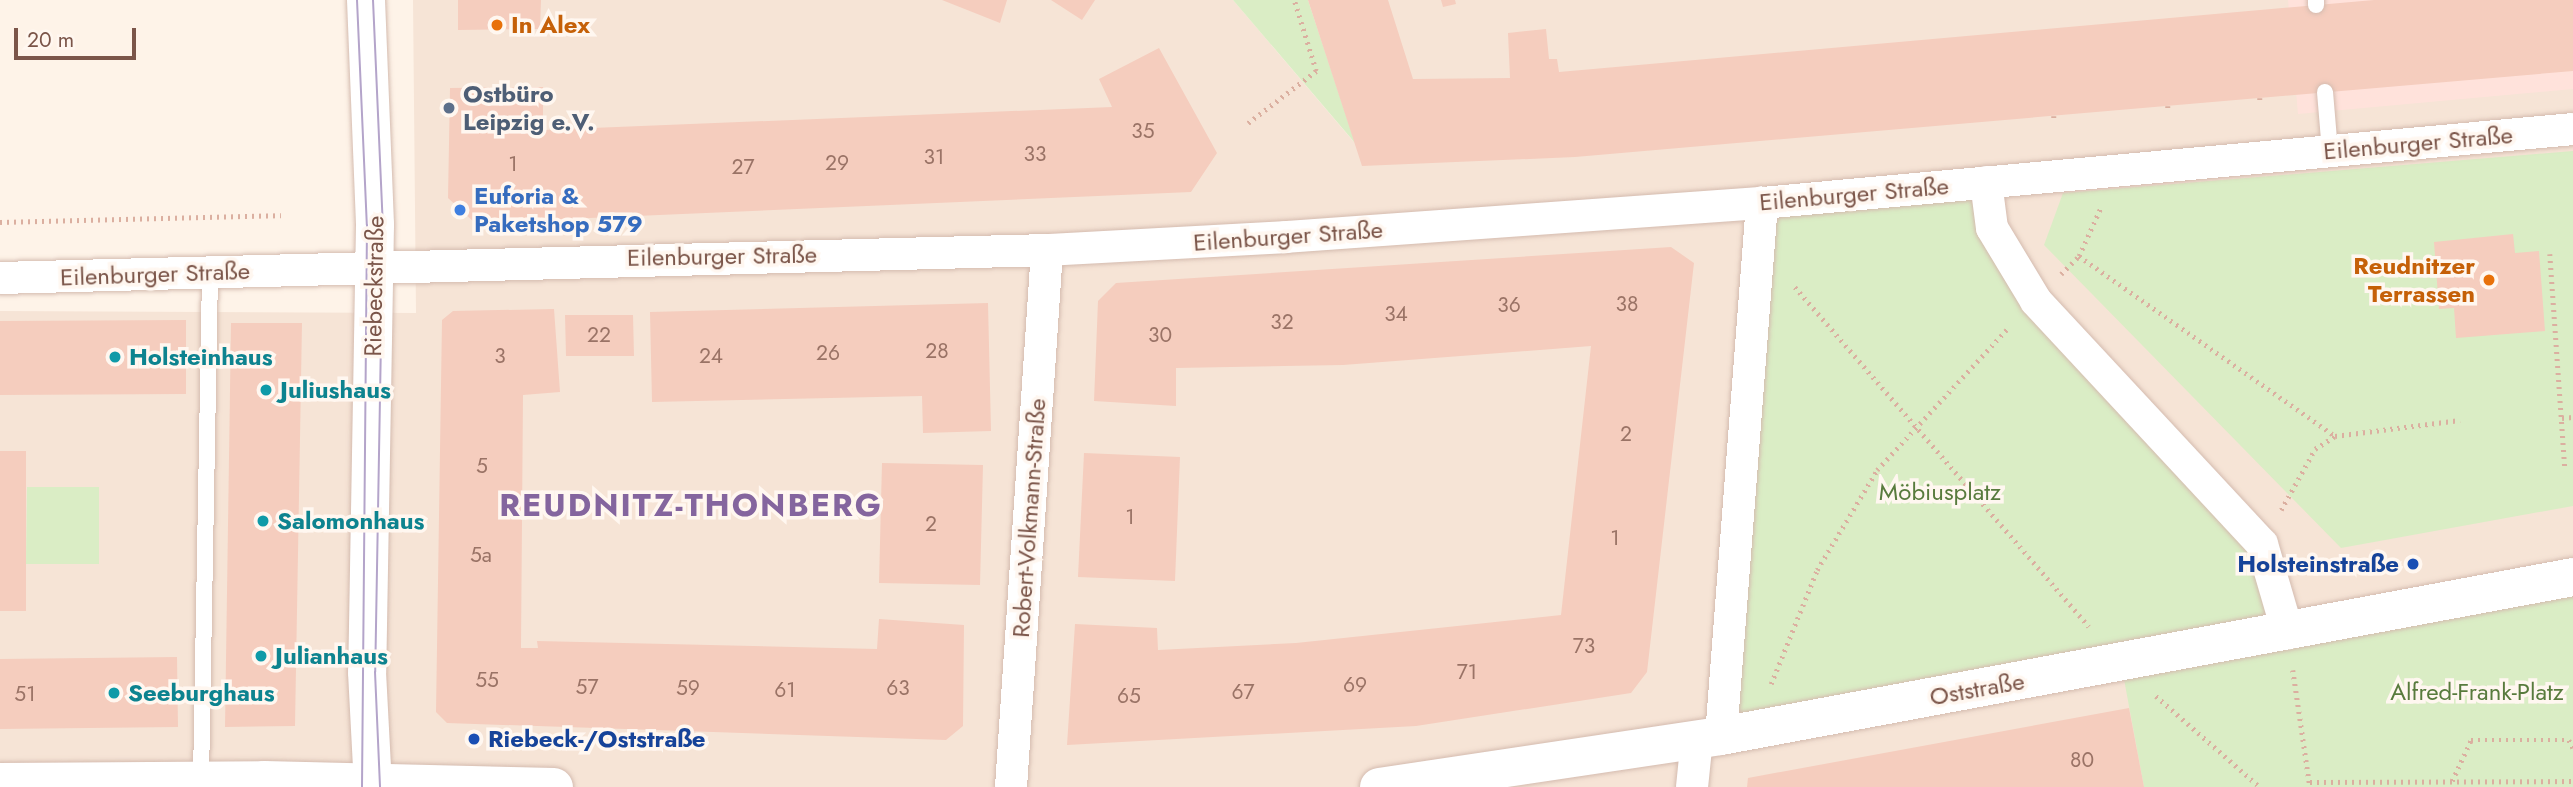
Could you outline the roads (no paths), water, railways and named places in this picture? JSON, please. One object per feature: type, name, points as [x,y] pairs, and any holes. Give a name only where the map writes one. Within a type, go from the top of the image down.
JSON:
[{"type":"street","name":"Riebeckstraße","points":[[366,0],[375,264],[367,672],[371,785]]},
{"type":"street","name":"Eilenburger Straße","points":[[0,278],[211,275],[375,264],[1047,250],[1762,203],[2573,129]]},
{"type":"street","points":[[1986,182],[1992,228],[2036,301],[2262,544],[2288,633]]},
{"type":"street","points":[[1692,787],[1709,737],[1762,203]]},
{"type":"street","name":"Robert-Volkmann-Straße","points":[[1011,787],[1047,250]]},
{"type":"street","name":"Oststraße","points":[[1379,787],[1709,737],[2288,633],[2573,578]]},
{"type":"street","points":[[0,782],[201,779],[371,785],[554,787]]},
{"type":"lane","points":[[2325,92],[2330,151]]},
{"type":"lane","points":[[201,779],[211,275]]},
{"type":"tram line","points":[[357,0],[367,225],[362,787]]},
{"type":"tram line","points":[[373,0],[383,225],[375,672],[380,787]]},
{"type":"place","name":"In Alex","points":[[497,25]]},
{"type":"place","name":"Ostbüro Leipzig e.V.","points":[[449,108]]},
{"type":"place","name":"Euforia & Paketshop 579","points":[[460,210]]},
{"type":"place","name":"Reudnitzer Terrassen","points":[[2489,280]]},
{"type":"place","name":"Holsteinhaus","points":[[115,357]]},
{"type":"place","name":"Juliushaus","points":[[266,390]]},
{"type":"place","name":"Salomonhaus","points":[[263,521]]},
{"type":"place","name":"Holsteinstraße","points":[[2413,564]]},
{"type":"place","name":"Julianhaus","points":[[261,656]]},
{"type":"place","name":"Seeburghaus","points":[[114,693]]},
{"type":"place","name":"Riebeck-/Oststraße","points":[[474,739]]},
{"type":"district","name":"REUDNITZ-THONBERG","points":[[691,505]]},
{"type":"park label","name":"Möbiusplatz","points":[[1940,492]]},
{"type":"park label","name":"Alfred-Frank-Platz","points":[[2477,692]]}]
